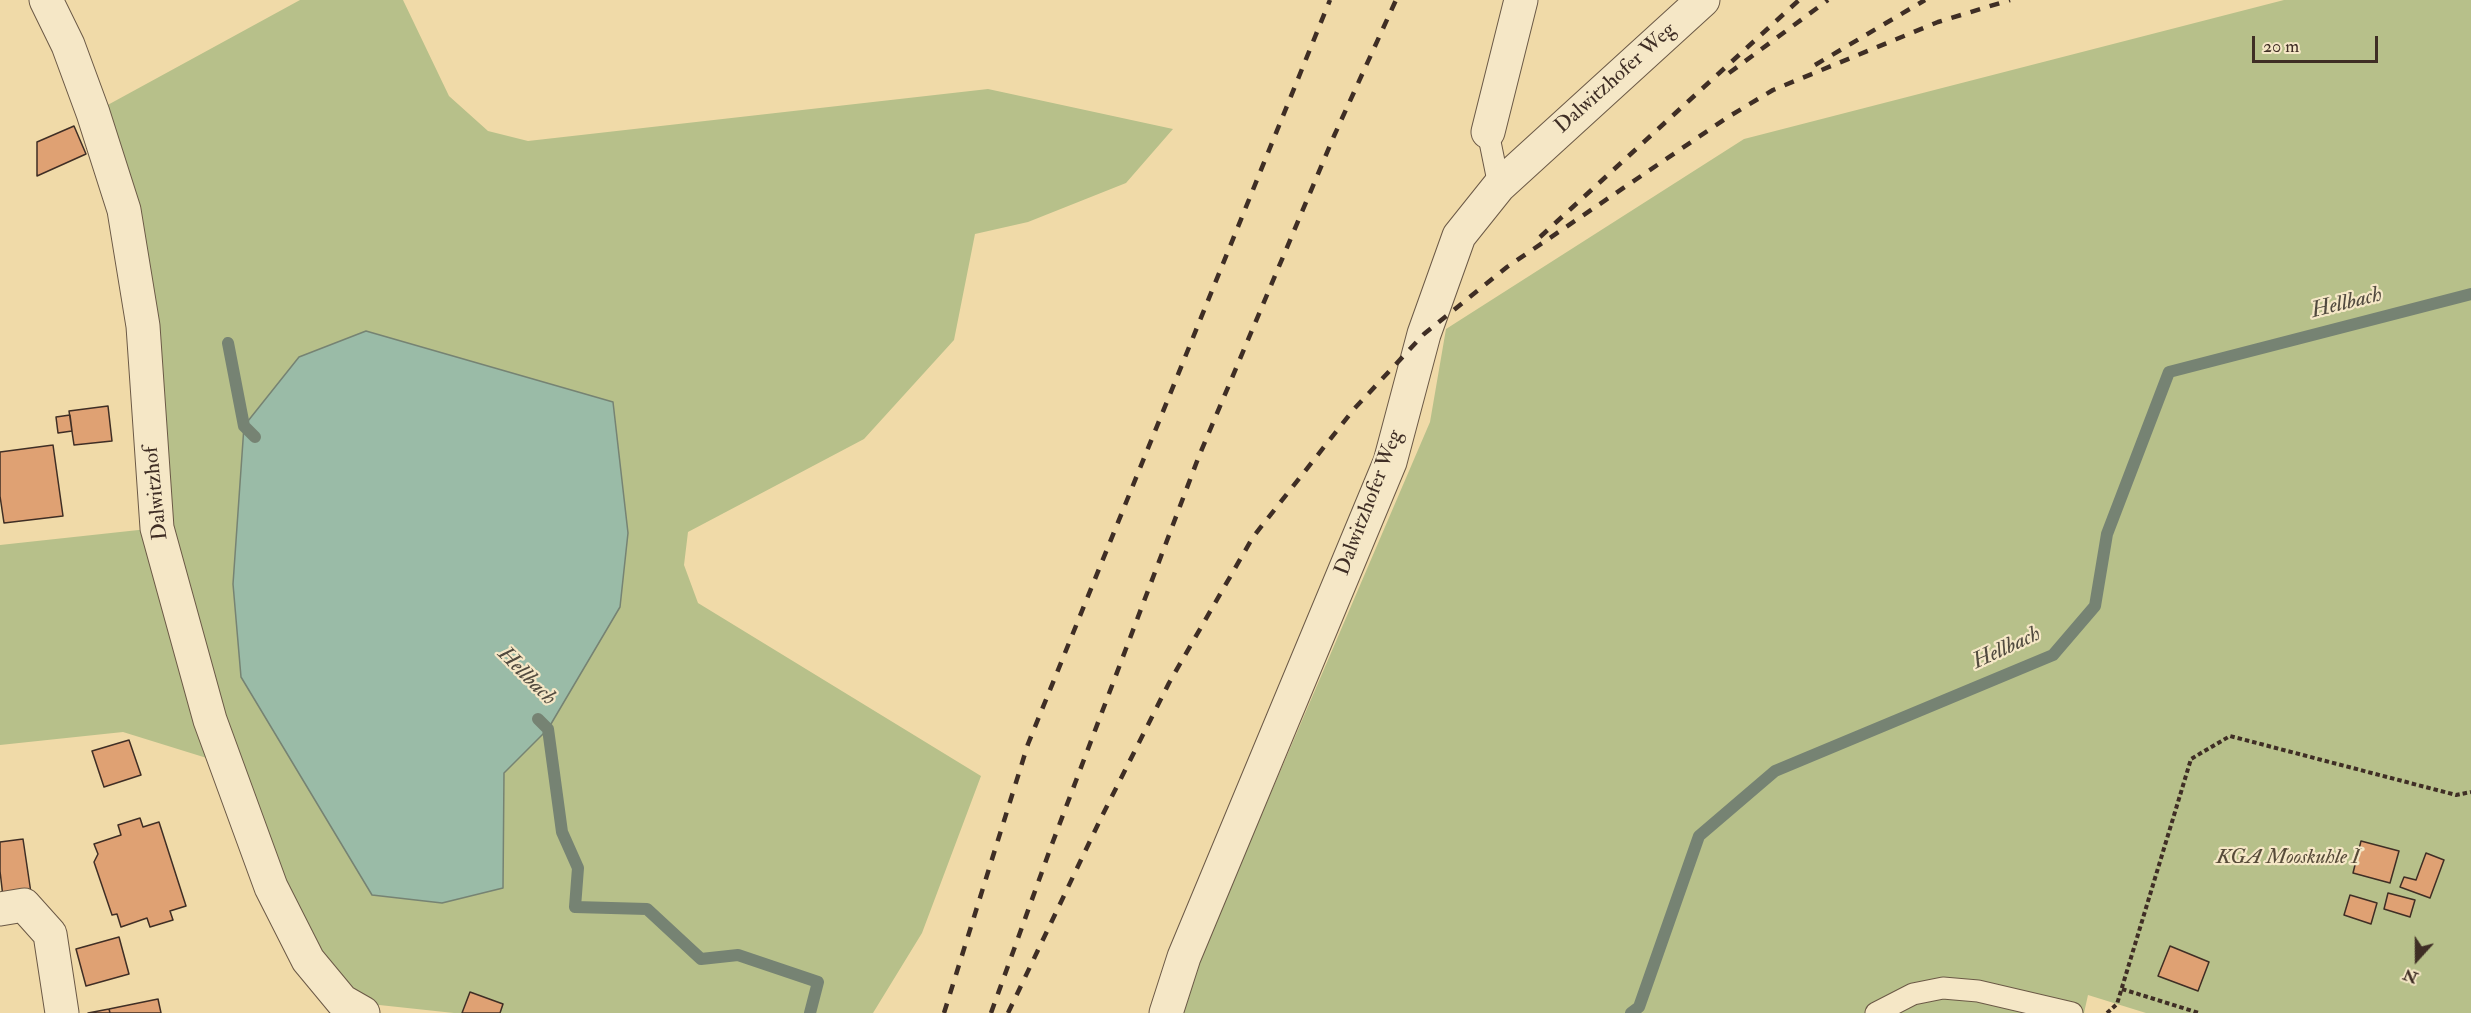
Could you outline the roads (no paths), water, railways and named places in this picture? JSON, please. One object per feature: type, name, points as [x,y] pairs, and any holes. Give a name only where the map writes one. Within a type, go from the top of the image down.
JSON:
[{"type":"street","name":"Dalwitzhof","points":[[46,0],[72,54],[124,210],[142,326],[157,528],[210,720],[271,887],[308,960],[343,1009]]},
{"type":"street","points":[[1488,132],[1521,0]]},
{"type":"street","name":"Dalwitzhofer Weg","points":[[1166,1013],[1184,957],[1390,462],[1424,334],[1459,236],[1499,186],[1703,0]]},
{"type":"street","points":[[0,909],[24,905],[50,934],[62,1013]]},
{"type":"lane","points":[[1488,132],[1499,186]]},
{"type":"lane","points":[[1876,1013],[1913,994],[1943,988],[1978,992],[2072,1013]]},
{"type":"water","points":[[366,331],[613,402],[628,533],[620,607],[548,729],[504,773],[503,888],[442,903],[372,895],[241,677],[233,584],[244,426],[299,357]]},
{"type":"waterway","name":"Hellbach","points":[[1631,1013],[1639,1007],[1699,836],[1775,771],[2053,655],[2095,606],[2107,534],[2169,372],[2471,294]]},
{"type":"waterway","name":"Hellbach","points":[[228,343],[244,426],[255,437]]},
{"type":"waterway","name":"Hellbach","points":[[538,719],[548,729],[562,832],[578,868],[575,907],[647,909],[701,959],[738,955],[818,982],[810,1013]]},
{"type":"railway","points":[[944,1013],[1028,744],[1330,0]]},
{"type":"railway","points":[[991,1013],[1052,844],[1199,456],[1334,136],[1396,0]]},
{"type":"railway","points":[[1540,237],[1799,0]]},
{"type":"railway","points":[[1729,73],[1828,0]]},
{"type":"railway","points":[[1815,65],[1925,0]]},
{"type":"railway","points":[[1008,1013],[1101,818],[1169,683],[1253,537],[1354,409],[1424,334],[1507,267],[1728,117],[1773,90],[1938,22],[2010,0]]},
{"type":"park label","name":"KGA Mooskuhle I","points":[[2288,858]]}]
